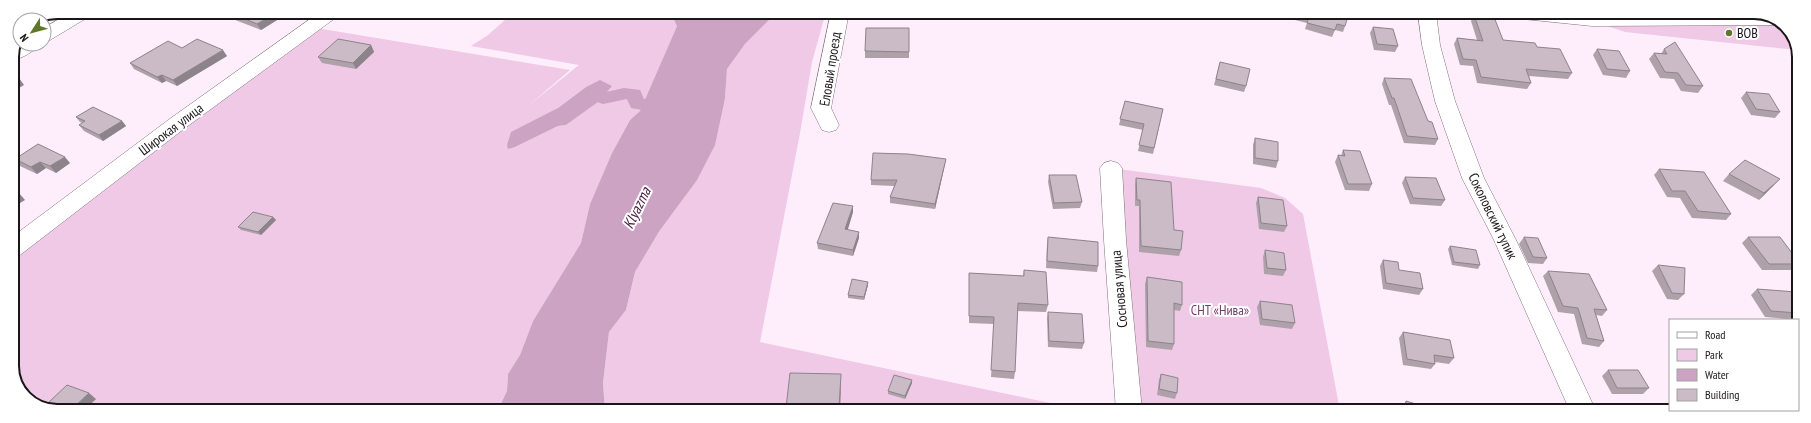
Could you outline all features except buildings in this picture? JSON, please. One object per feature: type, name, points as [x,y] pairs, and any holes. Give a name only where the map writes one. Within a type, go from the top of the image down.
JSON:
[{"type":"street","points":[[52,31],[72,19]]},
{"type":"street","name":"Широкая улица","points":[[19,244],[178,123],[322,19]]},
{"type":"street","name":"Еловый проезд","points":[[829,125],[820,108],[839,19]]},
{"type":"street","name":"Соколовский тупик","points":[[1428,19],[1432,45],[1445,101],[1473,178],[1505,240],[1580,404]]},
{"type":"street","points":[[1572,19],[1592,21],[1761,20]]},
{"type":"street","name":"Сосновая улица","points":[[1111,168],[1115,240],[1128,404]]},
{"type":"green space","points":[[506,19],[675,19],[677,26],[640,111],[630,120],[612,153],[590,204],[581,243],[533,321],[520,355],[508,374],[507,391],[501,404],[58,404],[38,399],[24,385],[19,368],[19,255],[316,28],[570,70],[528,106],[579,65],[471,46],[488,35]],"holes":[[[586,87],[607,92],[603,98],[566,125],[558,126],[515,147],[558,108]]]},
{"type":"green space","points":[[770,19],[824,19],[812,62],[760,342],[1055,404],[605,404],[603,383],[609,332],[626,310],[635,272],[660,230],[725,98],[727,69],[745,44]]},
{"type":"green space","points":[[1761,20],[1777,27],[1786,36],[1791,49],[1625,32],[1592,21]]},
{"type":"green space","name":"СНТ «Нива»","points":[[1111,168],[1261,188],[1285,198],[1303,214],[1339,404],[1128,404]]},
{"type":"water","name":"Klyazma","points":[[770,19],[745,44],[727,69],[725,98],[715,145],[697,180],[660,230],[635,272],[626,310],[609,332],[603,383],[605,404],[501,404],[507,391],[508,374],[520,355],[533,321],[581,243],[590,204],[612,153],[630,120],[640,111],[677,26],[674,20]]},
{"type":"water","points":[[600,80],[612,86],[598,102],[566,125],[558,126],[508,149],[507,145],[511,132],[558,108],[586,87]]},
{"type":"waterway","points":[[603,98],[624,93],[634,94],[637,104],[669,106]]},
{"type":"place","name":"ВОВ","points":[[1729,33]]}]
